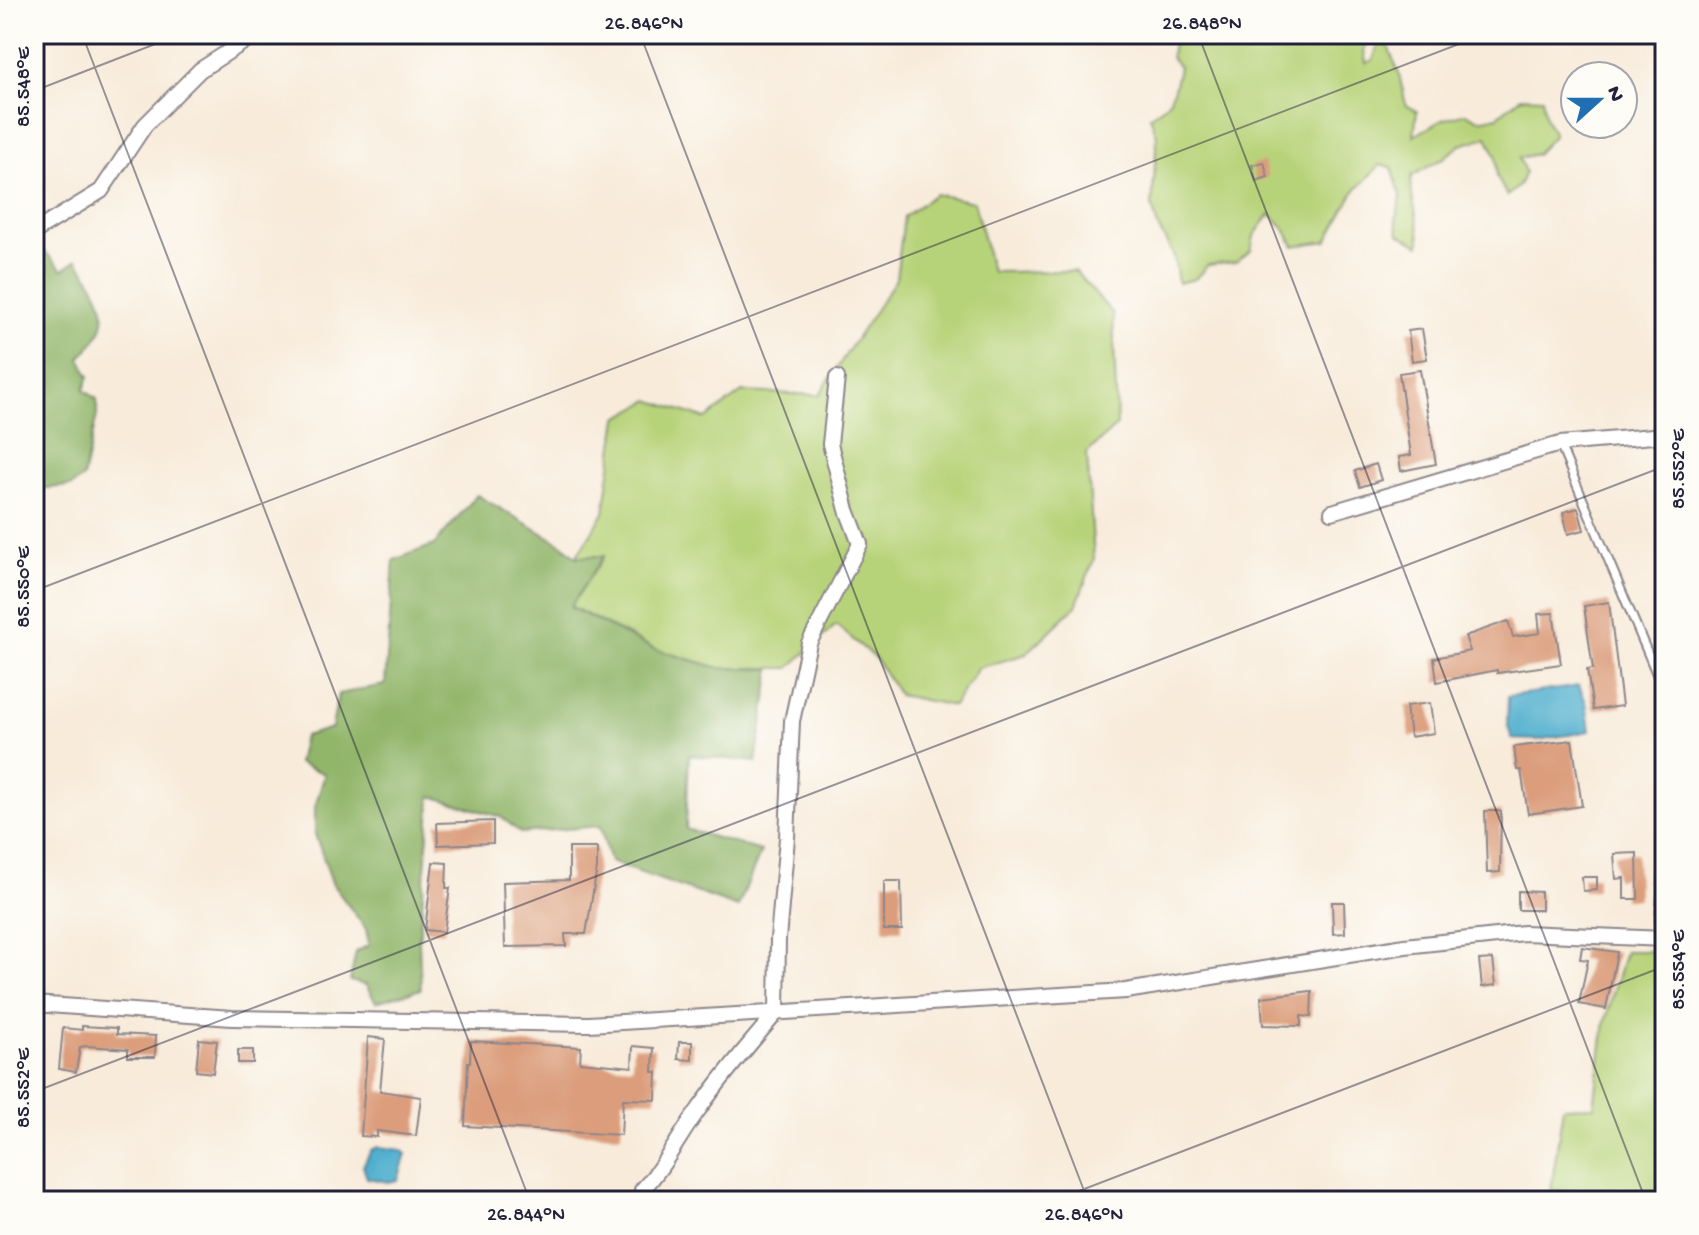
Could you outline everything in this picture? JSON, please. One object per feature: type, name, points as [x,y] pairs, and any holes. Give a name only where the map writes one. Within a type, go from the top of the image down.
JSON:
[{"type":"street","points":[[34,232],[101,191],[145,125],[200,70],[256,34]]},
{"type":"street","points":[[642,1190],[659,1172],[697,1111],[777,1012],[778,939],[787,838],[792,721],[809,643],[860,544],[847,510],[830,444],[837,378]]},
{"type":"street","points":[[1332,512],[1560,444],[1665,435]]},
{"type":"street","points":[[34,1004],[232,1018],[589,1024],[1126,991],[1405,946],[1508,934],[1661,939]]},
{"type":"lane","points":[[1560,444],[1665,694]]},
{"type":"lane","points":[[1661,939],[1665,850]]},
{"type":"green space","points":[[1174,34],[1368,34],[1364,51],[1366,63],[1373,60],[1379,43],[1388,46],[1406,105],[1417,111],[1414,136],[1442,120],[1466,113],[1479,120],[1498,116],[1521,97],[1542,98],[1546,119],[1554,135],[1536,154],[1519,158],[1525,172],[1519,186],[1507,196],[1497,177],[1496,156],[1487,137],[1461,145],[1412,176],[1420,245],[1399,234],[1396,219],[1401,197],[1392,167],[1380,165],[1353,193],[1327,241],[1294,246],[1284,227],[1270,214],[1254,236],[1251,251],[1235,262],[1208,265],[1195,279],[1178,283],[1174,256],[1158,227],[1152,206],[1157,136],[1150,116],[1164,106],[1174,90],[1179,67],[1171,57]]},
{"type":"green space","points":[[935,194],[974,202],[992,272],[1075,271],[1113,314],[1117,425],[1087,453],[1094,559],[1076,606],[1026,654],[978,668],[953,706],[899,695],[875,658],[836,625],[789,668],[719,668],[654,649],[570,606],[604,556],[576,557],[604,513],[618,418],[650,400],[706,419],[742,392],[819,395],[896,279],[904,217]]},
{"type":"green space","points":[[39,246],[63,270],[77,260],[95,286],[103,309],[103,321],[100,332],[80,358],[89,376],[84,390],[97,399],[97,415],[83,478],[72,486],[34,489],[34,248]]},
{"type":"green space","points":[[477,495],[563,545],[576,557],[604,556],[570,607],[654,649],[719,668],[771,669],[756,762],[689,755],[686,829],[761,851],[738,907],[610,862],[600,826],[521,833],[501,817],[431,796],[419,942],[421,989],[376,1002],[366,985],[350,981],[356,952],[369,945],[366,929],[333,885],[315,834],[315,807],[325,774],[298,763],[304,736],[332,728],[338,694],[385,685],[394,560],[434,545]]},
{"type":"green space","points":[[1625,951],[1665,951],[1665,1201],[1551,1190],[1563,1107],[1594,1106],[1605,1022]]},
{"type":"water","points":[[1579,686],[1586,702],[1590,731],[1538,740],[1512,739],[1507,723],[1508,696]]},
{"type":"water","points":[[379,1147],[401,1150],[406,1154],[398,1180],[388,1182],[367,1178],[363,1166],[371,1150]]},
{"type":"building","points":[[1264,162],[1268,177],[1256,181],[1252,165]]},
{"type":"building","points":[[1422,329],[1427,359],[1412,361],[1408,331]]},
{"type":"building","points":[[1420,370],[1436,464],[1401,471],[1399,457],[1411,455],[1399,373]]},
{"type":"building","points":[[1376,464],[1381,480],[1360,487],[1355,471]]},
{"type":"building","points":[[1578,508],[1584,530],[1568,534],[1563,512]]},
{"type":"building","points":[[1609,602],[1622,706],[1593,710],[1587,670],[1593,669],[1584,606]]},
{"type":"building","points":[[1553,613],[1561,664],[1497,673],[1497,670],[1437,682],[1434,658],[1470,651],[1465,636],[1508,621],[1513,637],[1540,633],[1538,614]]},
{"type":"building","points":[[1430,703],[1434,733],[1410,737],[1406,706]]},
{"type":"building","points":[[1572,740],[1582,806],[1528,814],[1514,747]]},
{"type":"building","points":[[1485,811],[1501,811],[1500,872],[1487,873]]},
{"type":"building","points":[[493,821],[493,843],[438,845],[437,823]]},
{"type":"building","points":[[569,848],[597,848],[597,868],[586,934],[565,934],[566,946],[505,947],[503,882],[569,880]]},
{"type":"building","points":[[1637,853],[1638,899],[1624,899],[1624,878],[1616,879],[1614,854]]},
{"type":"building","points":[[433,862],[447,863],[446,888],[450,888],[444,932],[425,930]]},
{"type":"building","points":[[1582,877],[1597,877],[1597,890],[1583,891]]},
{"type":"building","points":[[884,881],[901,881],[902,930],[884,930]]},
{"type":"building","points":[[1518,891],[1541,892],[1541,910],[1518,910]]},
{"type":"building","points":[[1332,902],[1344,902],[1345,933],[1333,934]]},
{"type":"building","points":[[1582,947],[1617,952],[1606,1009],[1579,1004],[1588,960],[1580,959]]},
{"type":"building","points":[[1493,959],[1496,985],[1482,987],[1479,960]]},
{"type":"building","points":[[1312,991],[1311,1017],[1301,1016],[1301,1026],[1263,1025],[1261,997]]},
{"type":"building","points":[[82,1026],[117,1028],[117,1034],[156,1036],[155,1057],[128,1057],[128,1049],[86,1046],[80,1047],[76,1072],[59,1069],[63,1028],[82,1030]]},
{"type":"building","points":[[368,1037],[385,1039],[380,1091],[421,1097],[416,1136],[377,1131],[377,1137],[361,1136]]},
{"type":"building","points":[[199,1039],[217,1041],[213,1073],[196,1071]]},
{"type":"building","points":[[471,1041],[581,1047],[580,1062],[632,1067],[633,1046],[654,1048],[656,1100],[623,1099],[621,1135],[465,1126]]},
{"type":"building","points":[[679,1042],[692,1042],[692,1060],[678,1059]]},
{"type":"building","points":[[238,1050],[253,1050],[253,1063],[238,1063]]}]
